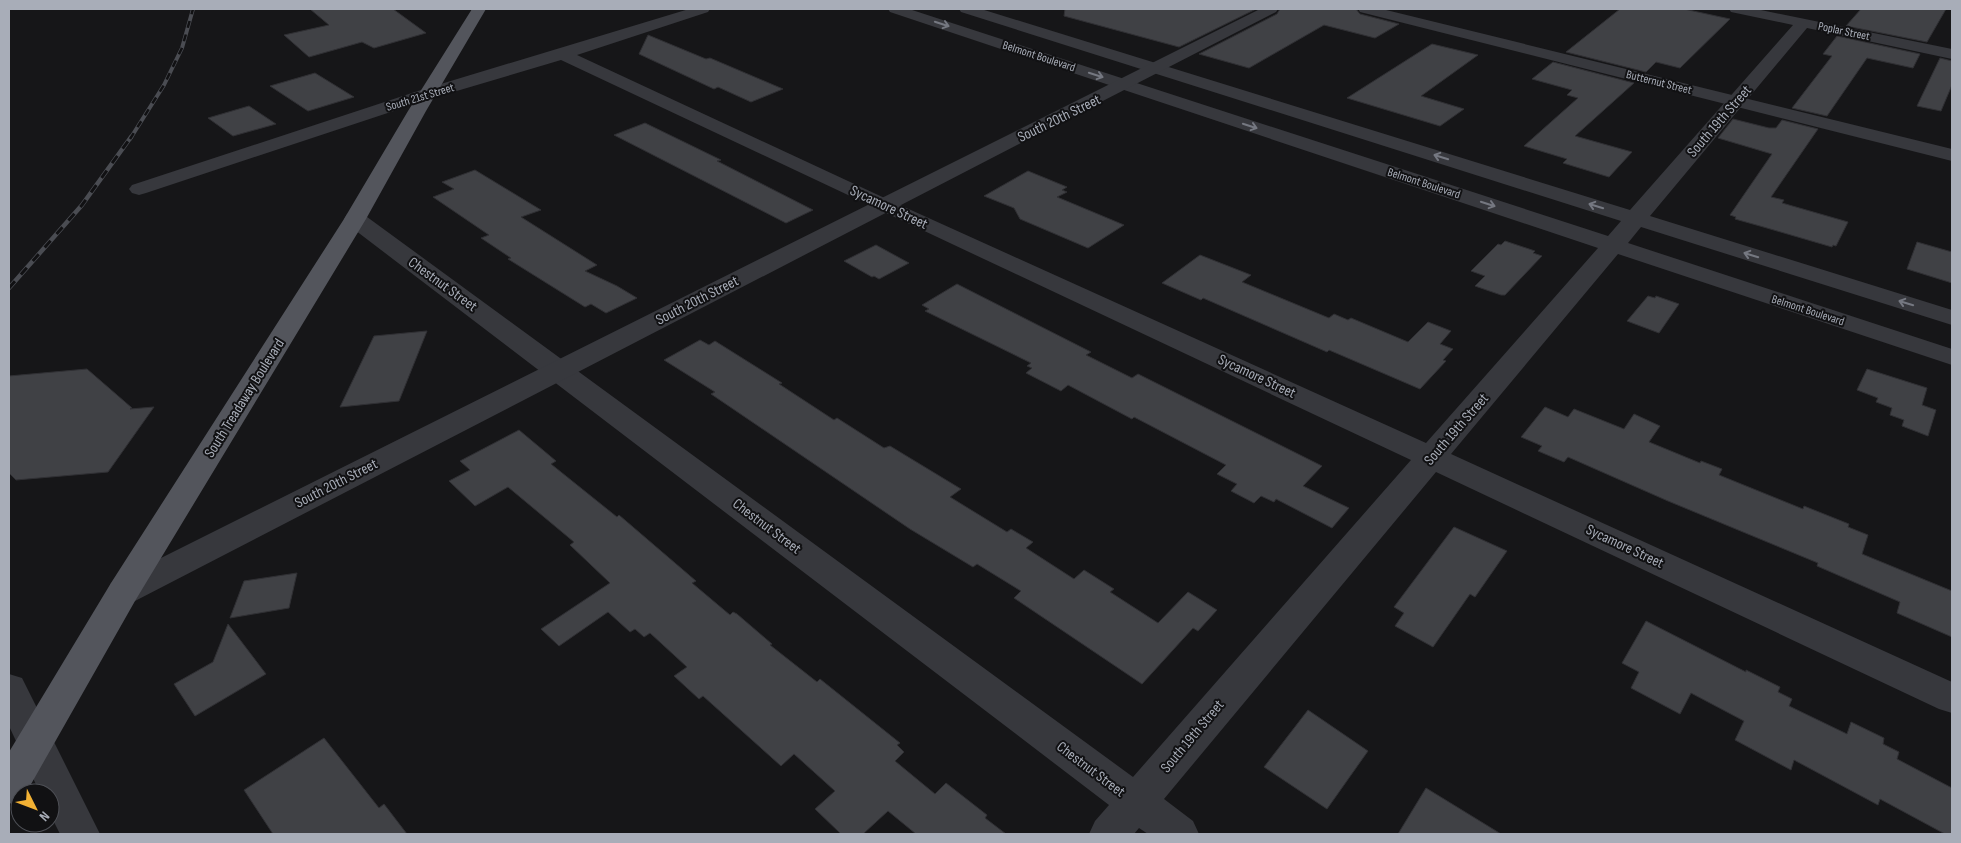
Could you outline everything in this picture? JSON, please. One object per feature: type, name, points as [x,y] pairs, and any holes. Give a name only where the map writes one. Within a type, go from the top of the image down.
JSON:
[{"type":"main road","name":"South Treadaway Boulevard","points":[[9,787],[123,592],[355,219],[427,94],[479,9]]},
{"type":"street","name":"South 21st Street","points":[[139,189],[427,94],[562,54],[703,9]]},
{"type":"street","name":"Belmont Boulevard","points":[[895,9],[1952,357]]},
{"type":"street","name":"Belmont Boulevard","points":[[966,9],[1952,318]]},
{"type":"street","name":"South 20th Street","points":[[123,592],[1271,9]]},
{"type":"street","name":"Butternut Street","points":[[1365,9],[1952,155]]},
{"type":"street","name":"Poplar Street","points":[[1736,9],[1952,54]]},
{"type":"street","name":"South 19th Street","points":[[1109,834],[1803,23]]},
{"type":"street","name":"Sycamore Street","points":[[562,54],[884,205],[1432,456],[1952,698]]},
{"type":"street","points":[[1341,156],[1370,135]]},
{"type":"street","name":"Chestnut Street","points":[[355,219],[1179,834]]},
{"type":"street","points":[[9,689],[80,834]]},
{"type":"building","points":[[310,9],[393,9],[426,33],[374,48],[362,42],[309,57],[284,35],[329,25]]},
{"type":"building","points":[[1065,9],[1256,9],[1179,47],[1064,16]]},
{"type":"building","points":[[1280,9],[1356,9],[1360,14],[1399,24],[1375,38],[1324,25],[1249,68],[1199,54],[1277,14]]},
{"type":"building","points":[[1620,9],[1684,9],[1730,19],[1680,68],[1656,62],[1646,72],[1566,52]]},
{"type":"building","points":[[1861,9],[1946,9],[1927,42],[1846,26]]},
{"type":"building","points":[[648,35],[706,59],[710,58],[783,89],[751,102],[718,87],[714,89],[639,54]]},
{"type":"building","points":[[1837,36],[1920,54],[1913,68],[1867,58],[1827,116],[1792,108],[1832,56],[1823,54]]},
{"type":"building","points":[[1432,44],[1478,55],[1421,96],[1464,109],[1440,126],[1347,98]]},
{"type":"building","points":[[1940,58],[1952,61],[1952,85],[1941,111],[1917,106]]},
{"type":"building","points":[[1553,62],[1634,83],[1575,136],[1632,152],[1609,177],[1563,163],[1567,159],[1524,146],[1578,98],[1567,95],[1572,90],[1532,79]]},
{"type":"building","points":[[315,73],[354,97],[308,111],[270,86]]},
{"type":"building","points":[[249,106],[276,124],[233,136],[208,118]]},
{"type":"building","points":[[1733,119],[1769,128],[1776,128],[1782,120],[1818,129],[1771,197],[1784,200],[1782,203],[1848,222],[1836,246],[1833,245],[1832,247],[1735,219],[1736,217],[1730,215],[1772,154],[1718,138]]},
{"type":"building","points":[[645,123],[721,160],[717,161],[813,210],[786,223],[614,135]]},
{"type":"building","points":[[475,170],[541,210],[521,217],[597,265],[585,271],[637,298],[606,313],[591,304],[585,307],[508,259],[511,258],[481,238],[489,235],[433,197],[454,189],[442,182]]},
{"type":"building","points":[[1028,171],[1067,187],[1062,190],[1067,192],[1057,197],[1124,225],[1088,248],[1020,219],[1014,208],[984,196]]},
{"type":"building","points":[[1505,241],[1535,251],[1533,253],[1542,256],[1505,295],[1501,295],[1475,286],[1485,276],[1471,271],[1498,244],[1501,245]]},
{"type":"building","points":[[1917,242],[1952,252],[1952,283],[1907,269]]},
{"type":"building","points":[[876,245],[909,263],[879,279],[844,261]]},
{"type":"building","points":[[1200,255],[1251,275],[1242,282],[1329,318],[1334,314],[1348,320],[1351,318],[1408,342],[1428,322],[1451,331],[1440,344],[1453,349],[1443,360],[1446,361],[1420,389],[1329,350],[1327,352],[1203,298],[1201,300],[1162,283]]},
{"type":"building","points":[[957,284],[1091,352],[1086,355],[1132,378],[1138,374],[1322,466],[1303,486],[1349,508],[1332,528],[1276,499],[1274,502],[1261,496],[1254,503],[1231,491],[1237,484],[1217,474],[1226,465],[1068,385],[1061,391],[1026,373],[1032,368],[1027,366],[1031,363],[925,311],[929,309],[922,305]]},
{"type":"building","points":[[1648,296],[1655,298],[1656,296],[1679,304],[1659,333],[1627,321]]},
{"type":"building","points":[[427,331],[399,401],[340,407],[374,336]]},
{"type":"building","points":[[700,340],[709,345],[715,341],[782,383],[779,384],[834,420],[837,418],[884,448],[890,446],[961,489],[950,497],[1007,532],[1011,529],[1033,542],[1026,548],[1074,579],[1084,570],[1114,589],[1110,592],[1158,623],[1188,592],[1217,610],[1198,631],[1193,628],[1142,684],[1014,598],[1021,591],[977,564],[973,567],[910,529],[711,394],[715,392],[664,360]]},
{"type":"building","points":[[87,369],[132,408],[130,409],[154,407],[108,472],[16,480],[9,473],[9,376]]},
{"type":"building","points":[[1867,369],[1927,388],[1922,405],[1936,410],[1928,436],[1902,426],[1904,420],[1890,415],[1892,408],[1876,402],[1878,398],[1857,390]]},
{"type":"building","points":[[1545,407],[1568,417],[1574,409],[1624,429],[1634,414],[1660,426],[1649,442],[1700,463],[1701,461],[1722,469],[1719,475],[1803,509],[1804,506],[1849,524],[1848,527],[1868,535],[1862,554],[1952,591],[1952,637],[1897,613],[1900,602],[1817,566],[1818,563],[1568,457],[1564,462],[1538,451],[1542,446],[1521,437]]},
{"type":"building","points":[[519,430],[556,461],[551,464],[617,517],[619,515],[696,581],[692,583],[730,615],[733,612],[737,614],[772,644],[770,645],[817,682],[820,679],[900,743],[897,745],[904,752],[895,761],[935,794],[946,783],[987,815],[985,818],[1006,834],[916,834],[888,811],[863,834],[841,834],[815,809],[835,791],[794,754],[781,766],[703,696],[699,699],[674,676],[687,667],[650,633],[644,637],[635,629],[630,632],[608,612],[559,646],[541,629],[610,583],[570,545],[574,542],[508,487],[475,506],[449,481],[470,470],[460,461]]},
{"type":"building","points":[[1454,527],[1507,551],[1475,597],[1470,594],[1433,647],[1395,626],[1404,613],[1394,607]]},
{"type":"building","points":[[297,573],[289,608],[230,618],[244,581]]},
{"type":"building","points":[[1646,621],[1746,672],[1746,670],[1780,687],[1778,692],[1792,699],[1789,706],[1847,734],[1851,722],[1884,738],[1883,744],[1899,752],[1897,759],[1952,788],[1952,834],[1945,834],[1880,799],[1878,805],[1794,760],[1791,770],[1735,740],[1744,721],[1691,693],[1680,714],[1631,688],[1639,672],[1622,663]]},
{"type":"building","points":[[228,624],[266,674],[195,716],[174,684],[213,662]]},
{"type":"building","points":[[1308,710],[1368,751],[1327,809],[1264,767]]},
{"type":"building","points":[[324,738],[379,808],[384,804],[407,834],[273,834],[244,790]]},
{"type":"building","points":[[1426,788],[1501,834],[1398,834]]},
{"type":"railway","points":[[130,139],[164,85],[182,48],[193,9]]},
{"type":"railway","points":[[9,288],[82,205],[131,137]]}]
